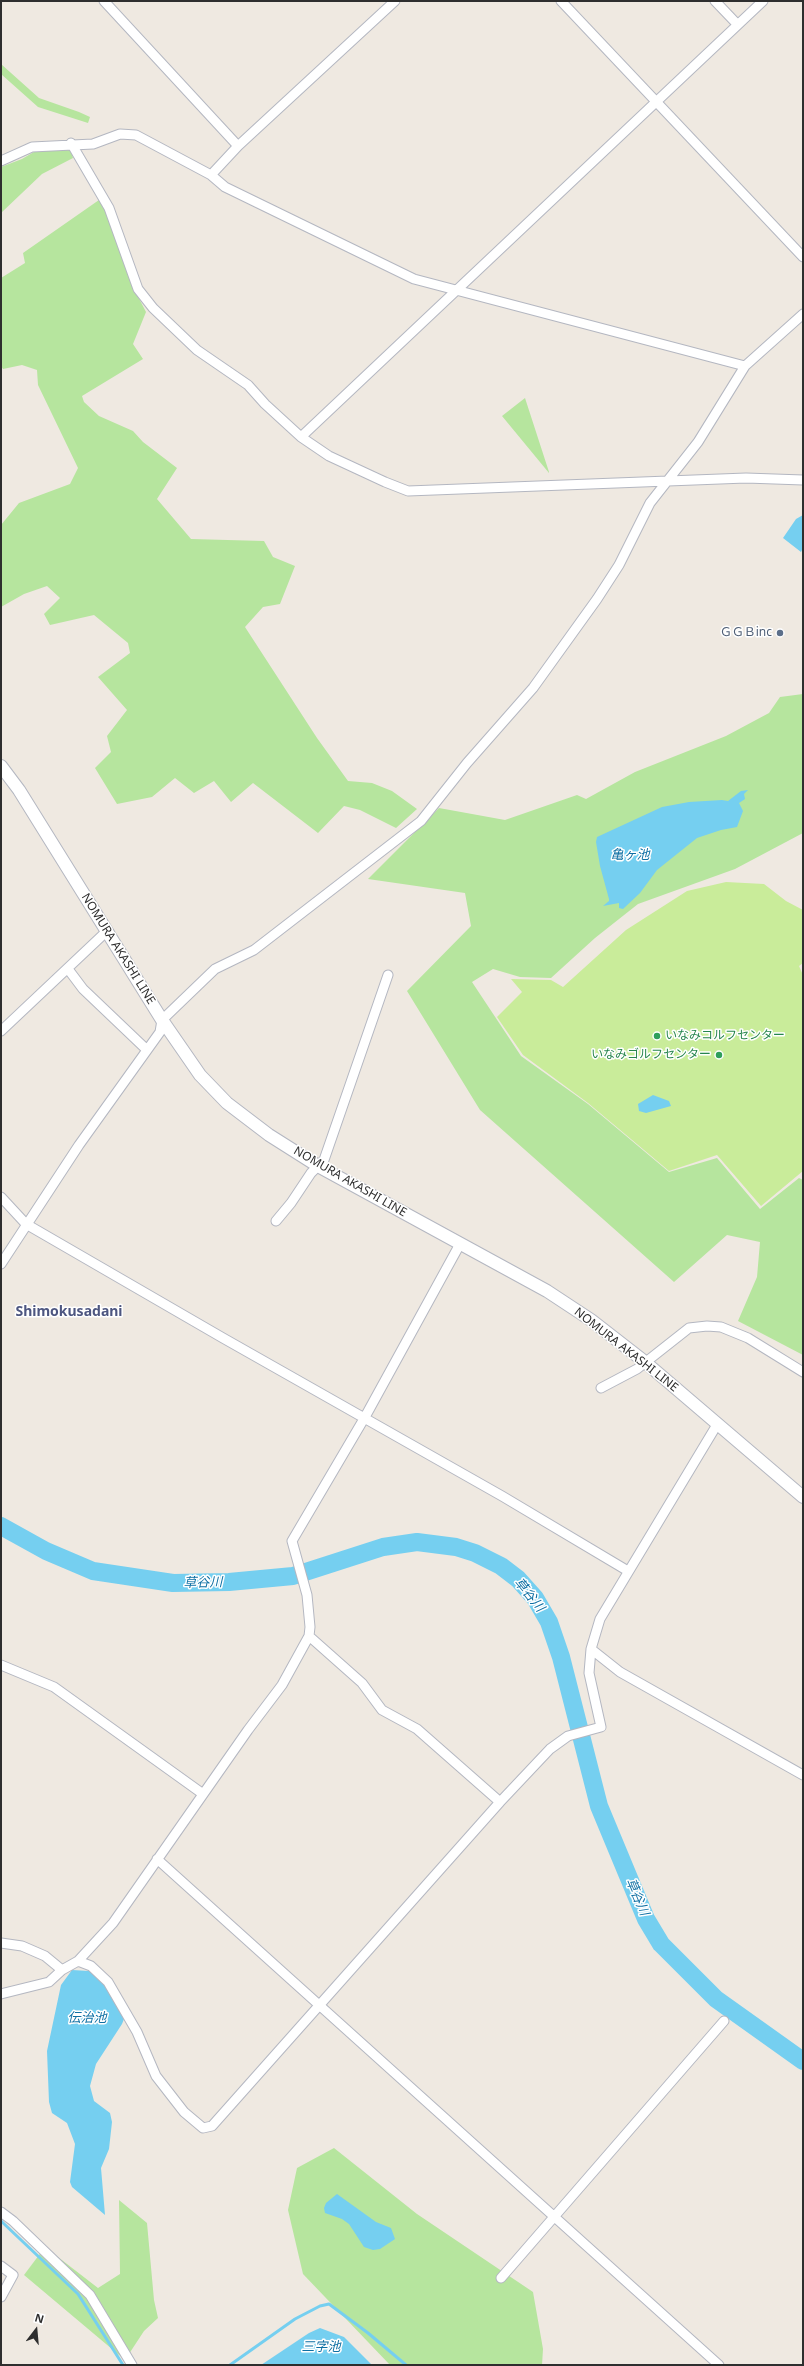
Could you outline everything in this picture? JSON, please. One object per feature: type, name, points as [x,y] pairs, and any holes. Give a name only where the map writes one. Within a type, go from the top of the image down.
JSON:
[{"type":"main road","name":"NOMURA AKASHI LINE","points":[[1,766],[19,790],[162,1020],[200,1075],[227,1103],[269,1135],[318,1166],[553,1296],[591,1320],[645,1362],[803,1497]]},
{"type":"street","points":[[104,1],[238,146]]},
{"type":"street","points":[[211,175],[238,146],[395,1]]},
{"type":"street","points":[[561,1],[803,257]]},
{"type":"street","points":[[715,1],[738,24]]},
{"type":"street","points":[[301,437],[455,290],[763,1]]},
{"type":"street","points":[[1,161],[32,147],[71,143],[93,144],[120,134],[136,135],[211,175],[224,186],[414,279],[745,366]]},
{"type":"street","points":[[71,143],[109,208],[138,289],[153,308],[197,350],[248,385],[265,404],[301,437],[329,456],[408,491],[746,478],[803,480]]},
{"type":"street","points":[[1,1264],[26,1224],[160,1032],[162,1020],[215,969],[254,950],[421,821],[467,763],[533,688],[615,571],[650,503],[698,442],[745,366],[803,314]]},
{"type":"street","points":[[1,1031],[108,931]]},
{"type":"street","points":[[68,969],[83,990],[147,1050]]},
{"type":"street","points":[[276,1221],[324,1160],[388,975]]},
{"type":"street","points":[[1,1197],[26,1224],[223,1338],[365,1417],[628,1571]]},
{"type":"street","points":[[1,1994],[49,1982],[62,1970],[78,1961],[113,1922],[282,1685],[309,1636],[307,1595],[292,1541],[365,1417],[460,1244]]},
{"type":"street","points":[[601,1388],[637,1369],[689,1328],[707,1326],[721,1327],[748,1338],[803,1372]]},
{"type":"street","points":[[78,1961],[90,1966],[108,1982],[137,2032],[156,2076],[184,2112],[203,2128],[212,2126],[500,1802],[550,1749],[568,1736],[601,1727],[589,1673],[591,1650],[600,1619],[718,1423]]},
{"type":"street","points":[[309,1636],[362,1683],[382,1710],[417,1728],[500,1802]]},
{"type":"street","points":[[591,1650],[620,1672],[803,1775]]},
{"type":"street","points":[[1,1665],[54,1687],[203,1794]]},
{"type":"street","points":[[157,1859],[719,2365]]},
{"type":"street","points":[[1,1943],[22,1946],[45,1956],[62,1970]]},
{"type":"street","points":[[501,2278],[553,2216],[724,2021]]},
{"type":"street","points":[[1,2212],[13,2221],[90,2295],[132,2365]]},
{"type":"street","points":[[1,2266],[13,2275],[1,2297]]},
{"type":"green space","points":[[1,64],[39,98],[90,117],[88,123],[38,107],[1,74]]},
{"type":"green space","points":[[70,145],[73,158],[42,174],[1,213],[1,167],[22,159],[39,149]]},
{"type":"green space","points":[[99,200],[106,209],[131,283],[146,312],[133,344],[143,359],[82,396],[84,402],[99,416],[133,431],[143,442],[177,468],[157,499],[191,539],[264,541],[273,557],[295,566],[280,604],[263,607],[245,627],[317,738],[348,781],[372,783],[392,791],[417,809],[396,828],[360,810],[344,806],[318,833],[253,783],[231,802],[214,781],[194,793],[175,778],[152,797],[117,804],[95,768],[111,752],[107,736],[127,710],[98,677],[130,653],[128,643],[94,615],[50,625],[44,614],[60,598],[47,586],[24,594],[1,607],[1,525],[19,503],[70,484],[78,468],[38,385],[37,370],[22,365],[3,369],[1,366],[1,278],[25,263],[23,253]]},
{"type":"green space","points":[[525,398],[549,472],[549,473],[502,416]]},
{"type":"green space","points":[[803,694],[803,833],[735,869],[638,904],[595,938],[551,978],[520,977],[493,969],[472,982],[521,1056],[588,1104],[669,1172],[717,1158],[760,1209],[799,1178],[803,1180],[803,1355],[738,1321],[757,1277],[760,1242],[727,1235],[674,1282],[480,1110],[407,991],[471,926],[465,893],[368,879],[439,808],[505,820],[577,795],[586,799],[635,772],[726,736],[769,713],[780,697]]},
{"type":"green space","name":"いなみコルフセンター","points":[[726,882],[764,884],[786,901],[803,910],[803,963],[799,966],[803,975],[803,1171],[761,1206],[717,1155],[669,1171],[588,1103],[523,1055],[497,1017],[522,992],[511,979],[551,980],[563,987],[626,930],[687,891]]},
{"type":"green space","points":[[334,2148],[417,2214],[533,2292],[543,2349],[542,2365],[390,2365],[303,2274],[288,2210],[297,2168]]},
{"type":"green space","points":[[119,2200],[147,2223],[154,2300],[158,2318],[144,2331],[125,2360],[24,2275],[45,2247],[98,2288],[120,2274]]},
{"type":"water","points":[[803,515],[803,548],[801,552],[783,538],[796,519]]},
{"type":"water","name":"亀ヶ池","points":[[748,790],[744,794],[745,799],[739,803],[743,811],[737,827],[721,830],[697,838],[657,870],[640,893],[623,909],[619,908],[619,903],[603,906],[609,901],[609,899],[600,866],[596,842],[597,837],[662,807],[689,802],[728,801],[741,791]]},
{"type":"water","points":[[653,1095],[669,1101],[671,1106],[646,1113],[639,1111],[638,1104]]},
{"type":"water","name":"伝治池","points":[[72,1970],[89,1971],[96,1975],[108,1988],[124,2019],[96,2064],[90,2086],[94,2101],[110,2113],[112,2122],[109,2149],[101,2168],[105,2215],[72,2187],[70,2182],[75,2144],[67,2123],[52,2113],[49,2102],[47,2051],[61,1985]]},
{"type":"water","points":[[337,2194],[376,2222],[391,2228],[395,2239],[380,2249],[373,2250],[364,2247],[349,2224],[342,2219],[325,2213],[324,2208],[326,2203]]},
{"type":"water","name":"三字池","points":[[320,2328],[344,2337],[372,2365],[261,2365],[309,2333]]},
{"type":"waterway","name":"草谷川","points":[[1,1526],[46,1551],[93,1571],[173,1583],[229,1582],[293,1576],[383,1547],[417,1542],[456,1547],[475,1553],[501,1566],[518,1579],[535,1598],[549,1622],[561,1657],[599,1806],[646,1919],[661,1944],[716,1999],[803,2061]]},
{"type":"waterway","points":[[1,2221],[78,2294],[123,2365]]},
{"type":"waterway","points":[[230,2365],[295,2319],[320,2306],[329,2304],[368,2333],[406,2365]]},
{"type":"place","name":"ＧＧＢinc","points":[[780,633]]},
{"type":"place","name":"いなみコルフセンター","points":[[657,1036]]},
{"type":"place","name":"いなみゴルフセンター","points":[[719,1055]]},
{"type":"district","name":"Shimokusadani","points":[[69,1312]]}]
